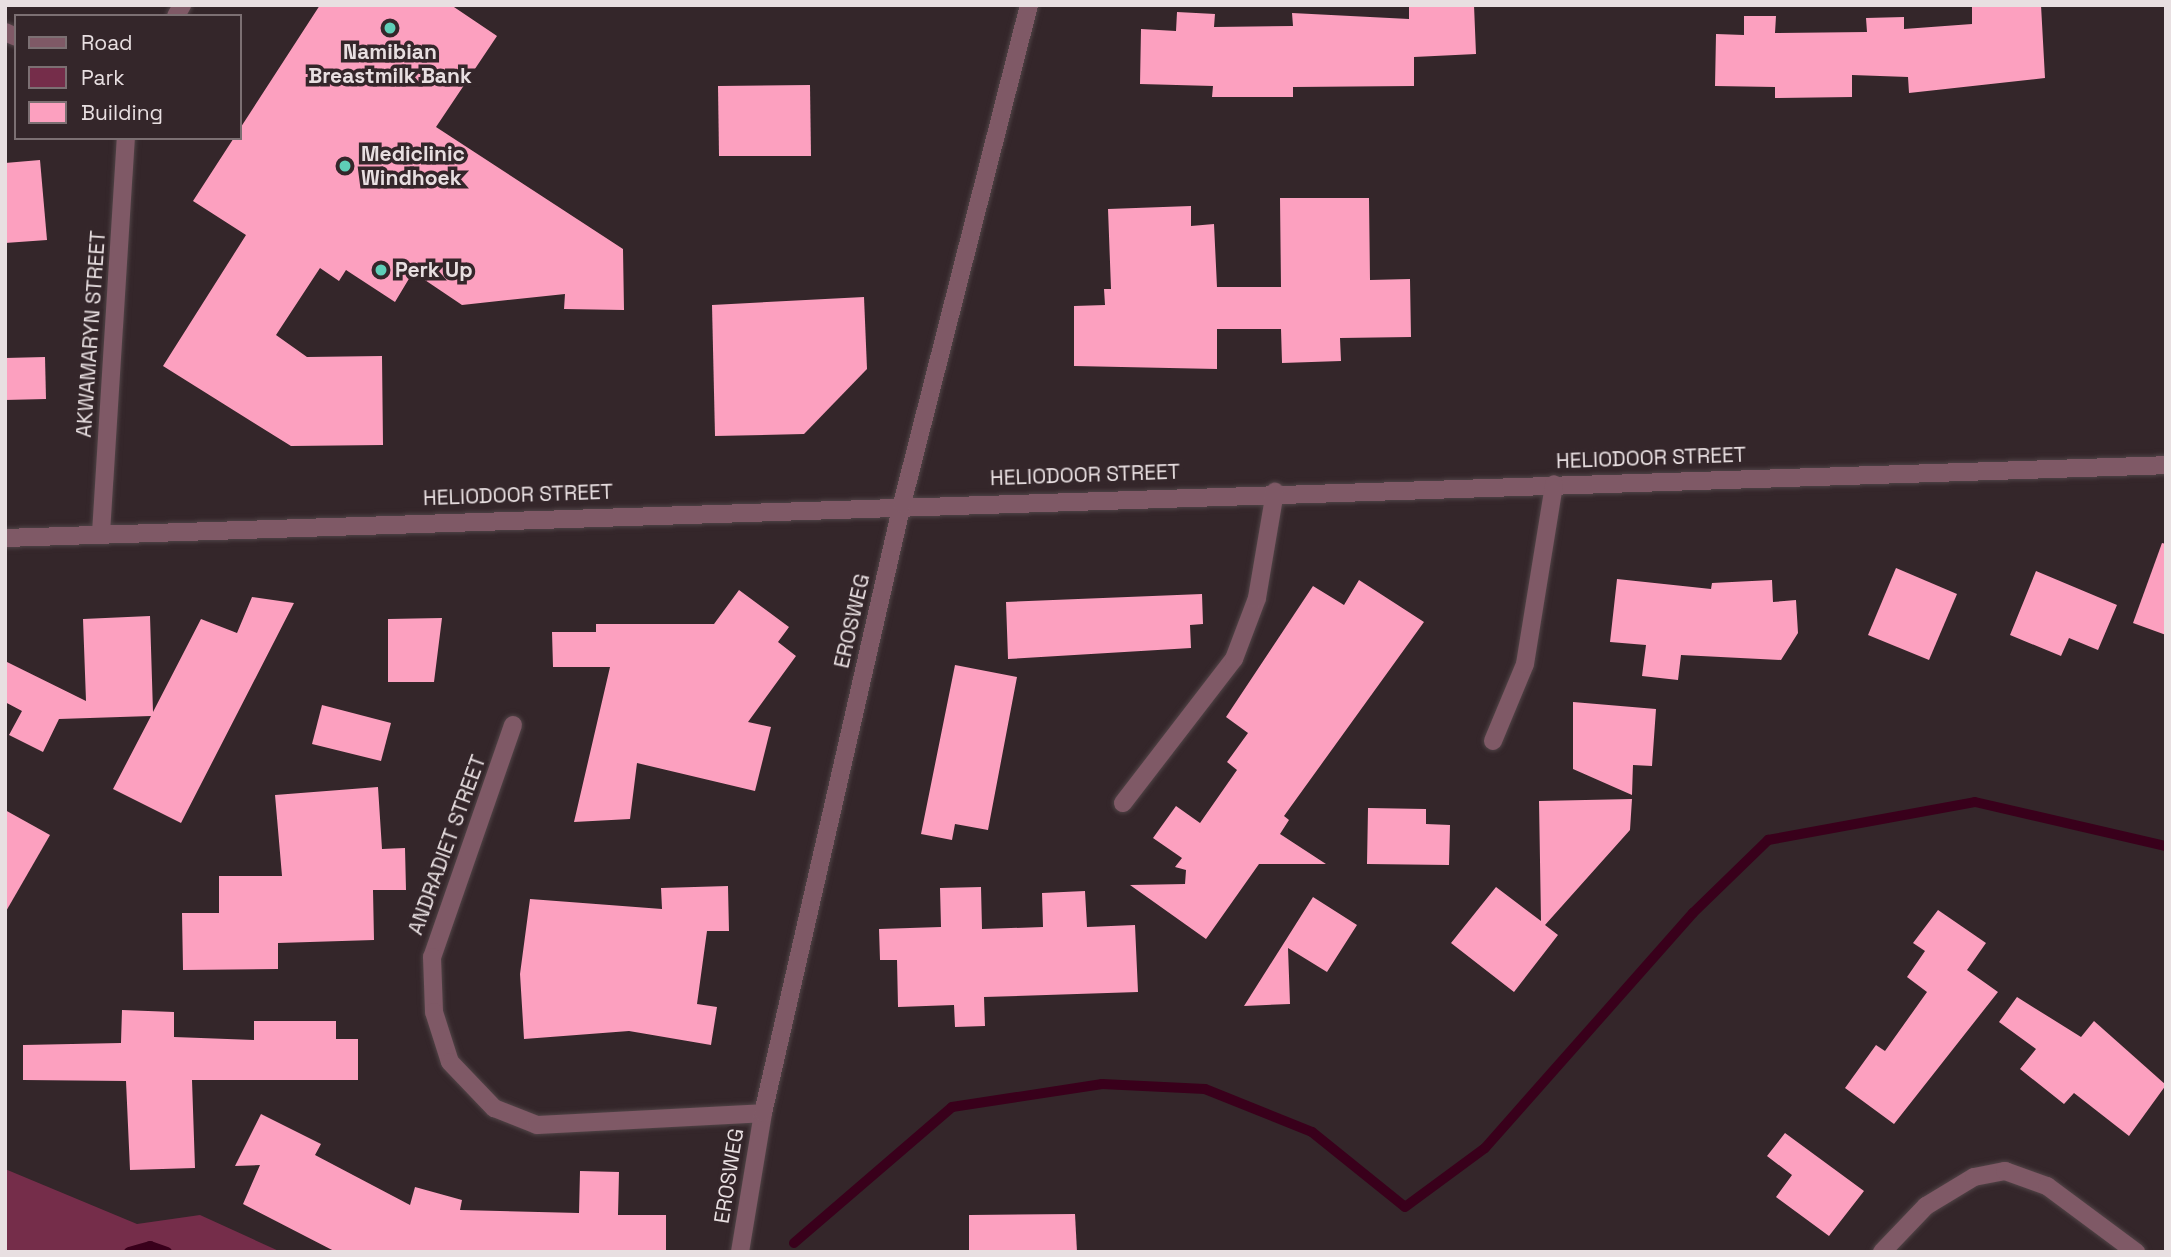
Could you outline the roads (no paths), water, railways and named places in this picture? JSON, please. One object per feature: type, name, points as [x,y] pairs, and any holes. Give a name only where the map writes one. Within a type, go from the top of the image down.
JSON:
[{"type":"street","name":"EROSWEG","points":[[740,1252],[763,1113],[902,504],[1029,5]]},
{"type":"street","name":"AKWAMARYN STREET","points":[[101,533],[126,140]]},
{"type":"street","name":"HELIODOOR STREET","points":[[5,538],[902,504],[2166,465]]},
{"type":"street","points":[[1493,741],[1525,664],[1554,484]]},
{"type":"street","points":[[1123,803],[1234,659],[1257,598],[1275,492]]},
{"type":"street","name":"ANDRADIET STREET","points":[[513,725],[432,957],[434,1012],[450,1062],[494,1108],[537,1125],[763,1113]]},
{"type":"street","points":[[1882,1252],[1926,1206],[1974,1177],[2005,1171],[2047,1186],[2136,1252]]},
{"type":"waterway","points":[[794,1243],[952,1107],[1102,1084],[1205,1089],[1312,1132],[1405,1207],[1485,1148],[1693,913],[1768,840],[1975,802],[2166,846]]},
{"type":"waterway","points":[[129,1252],[150,1246],[167,1252]]},
{"type":"place","name":"Namibian Breastmilk Bank","points":[[390,28]]},
{"type":"place","name":"Mediclinic Windhoek","points":[[345,166]]},
{"type":"place","name":"Perk Up","points":[[381,270]]}]
